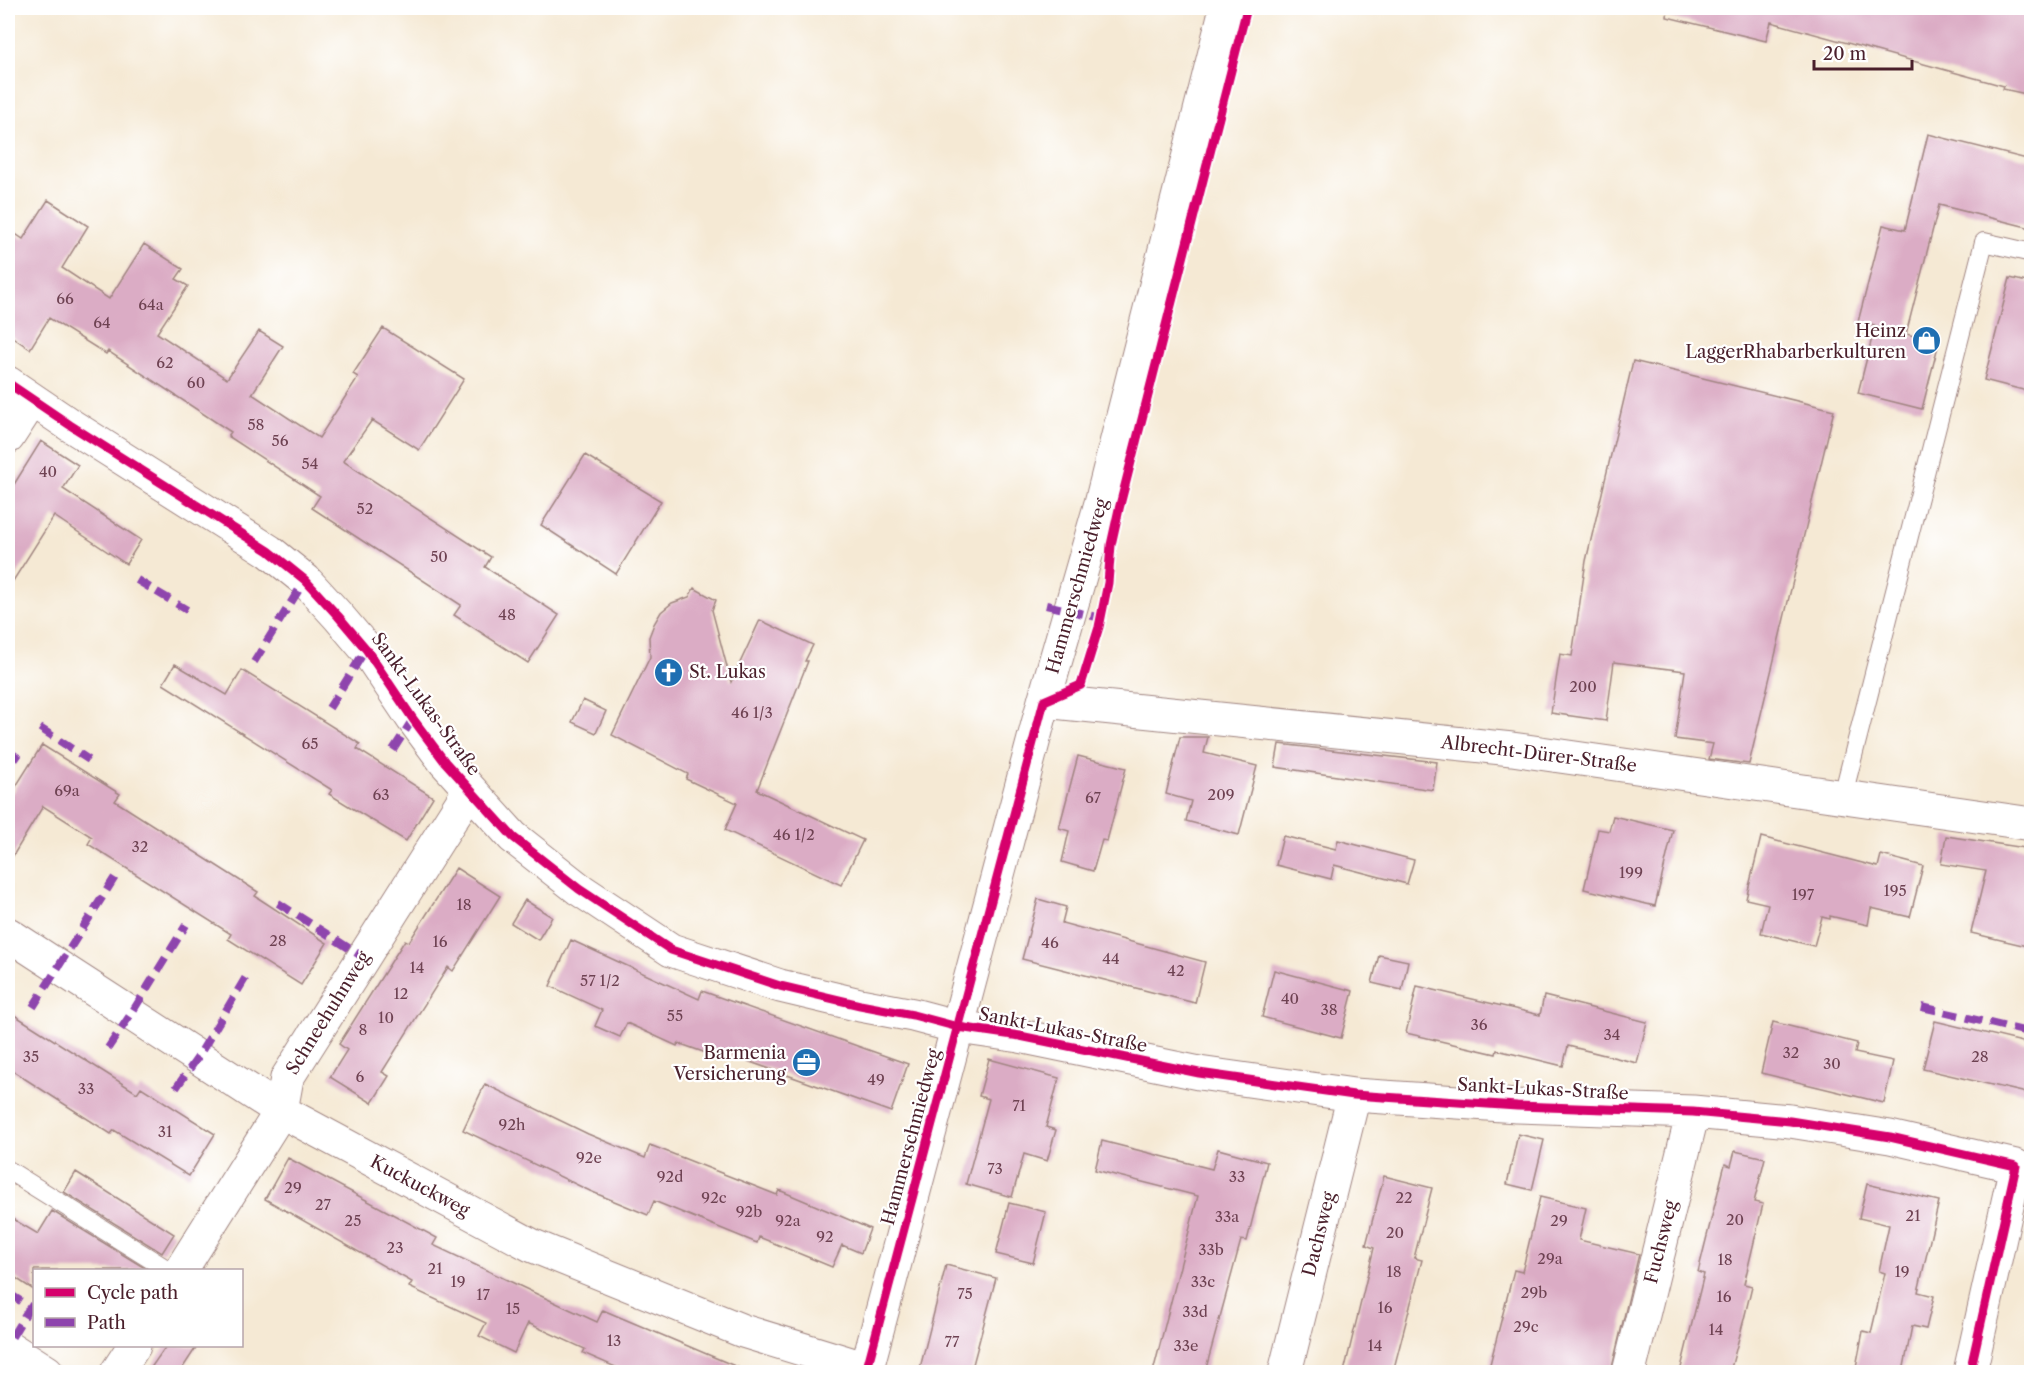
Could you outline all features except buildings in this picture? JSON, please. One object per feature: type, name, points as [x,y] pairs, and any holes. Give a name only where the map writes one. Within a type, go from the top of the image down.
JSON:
[{"type":"street","name":"Hammerschmiedweg","points":[[866,1371],[1044,701],[1104,491],[1226,8]]},
{"type":"street","points":[[8,437],[20,391]]},
{"type":"street","name":"Sankt-Lukas-Straße","points":[[20,391],[269,551],[305,580],[366,648],[413,719],[469,790],[513,837],[579,890],[671,950],[780,986],[958,1027],[1020,1036],[1199,1073],[1354,1095],[1517,1106],[1693,1112],[1790,1121],[1890,1137],[2024,1168],[1970,1372]]},
{"type":"street","name":"Albrecht-Dürer-Straße","points":[[1044,701],[1512,749],[1843,795],[2031,824]]},
{"type":"street","name":"Schneehuhnweg","points":[[182,1269],[281,1111],[286,1078],[469,790]]},
{"type":"street","name":"Kuckuckweg","points":[[8,934],[281,1111],[531,1245],[743,1331],[866,1371]]},
{"type":"street","name":"Dachsweg","points":[[1285,1372],[1354,1095]]},
{"type":"street","name":"Fuchsweg","points":[[1629,1372],[1693,1112]]},
{"type":"street","points":[[8,1347],[47,1372]]},
{"type":"street","points":[[117,1372],[133,1347]]},
{"type":"lane","points":[[1843,795],[1984,242],[2031,253]]},
{"type":"lane","points":[[8,1170],[166,1269]]},
{"type":"marked path","points":[[137,580],[187,610]]},
{"type":"marked path","points":[[254,662],[305,580]]},
{"type":"marked path","points":[[1046,605],[1101,618]]},
{"type":"marked path","points":[[329,708],[366,649]]},
{"type":"marked path","points":[[393,750],[413,719]]},
{"type":"marked path","points":[[40,728],[89,760]]},
{"type":"marked path","points":[[8,751],[20,759]]},
{"type":"marked path","points":[[33,1007],[115,877]]},
{"type":"marked path","points":[[278,903],[363,957]]},
{"type":"marked path","points":[[108,1048],[186,925]]},
{"type":"marked path","points":[[176,1088],[198,1057],[249,972]]},
{"type":"marked path","points":[[1922,1007],[2032,1033]]},
{"type":"marked path","points":[[8,1293],[30,1307],[8,1343]]},
{"type":"cycle path","points":[[866,1372],[1044,701],[1081,685],[1099,627],[1108,583],[1111,545],[1119,509],[1247,8]]},
{"type":"cycle path","points":[[8,383],[269,551],[305,580],[366,649],[445,762],[513,837],[579,889],[671,950],[780,986],[860,1005],[913,1015],[958,1027],[1020,1036],[1199,1073],[1354,1095],[1517,1106],[1693,1112],[1790,1121],[1890,1137],[2016,1166],[1970,1372]]},
{"type":"place","name":"Heinz LaggerRhabarberkulturen","points":[[1927,341]]},
{"type":"place","name":"St. Lukas","points":[[668,672]]},
{"type":"place","name":"Barmenia Versicherung","points":[[807,1063]]}]
